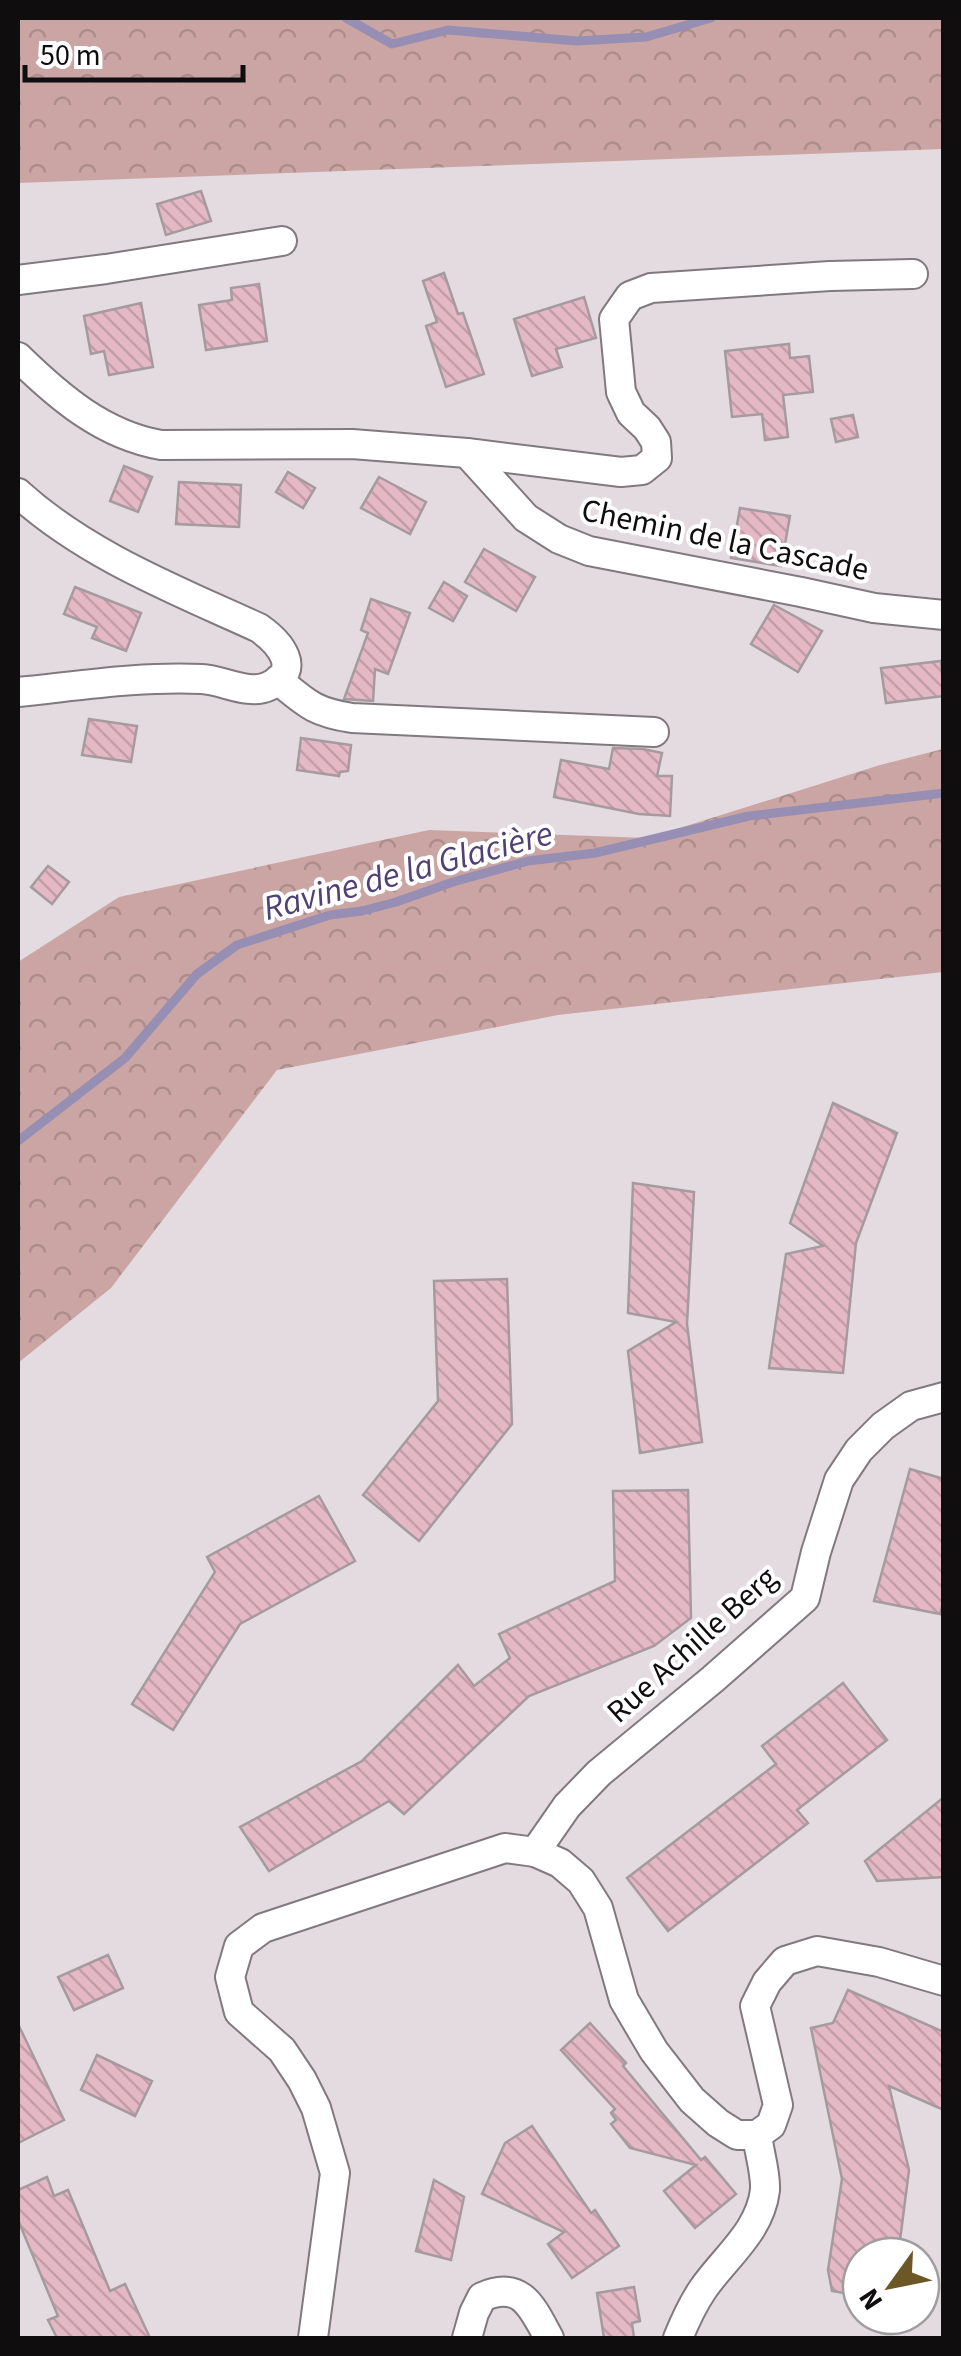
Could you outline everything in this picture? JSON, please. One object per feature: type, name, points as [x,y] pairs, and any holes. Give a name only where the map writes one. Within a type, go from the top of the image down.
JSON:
[{"type":"street","points":[[18,280],[282,241]]},
{"type":"street","name":"Chemin de la Cascade","points":[[18,356],[76,407],[110,430],[138,441],[161,445],[352,444],[621,472],[642,470],[657,458],[656,442],[631,414],[620,392],[614,318],[630,296],[651,288],[913,274]]},
{"type":"street","name":"Chemin de la Cascade","points":[[467,453],[526,518],[558,539],[590,552],[874,608],[944,615]]},
{"type":"street","points":[[18,493],[96,549],[139,574],[259,628],[276,640],[285,654],[286,667],[278,680],[266,688],[248,689],[216,680],[172,677],[18,692]]},
{"type":"street","points":[[278,680],[326,714],[352,718],[654,732]]},
{"type":"street","name":"Rue Achille Berg","points":[[535,1852],[567,1806],[599,1773],[805,1598],[839,1480],[859,1450],[911,1406],[944,1397]]},
{"type":"street","points":[[313,2338],[336,2173],[316,2108],[302,2080],[282,2050],[238,2012],[230,1977],[239,1946],[263,1928],[505,1848],[535,1852],[560,1863],[581,1880],[598,1908],[624,2000],[654,2051],[692,2100],[737,2135],[756,2135],[771,2124],[778,2105],[755,2006],[766,1982],[785,1961],[817,1951],[879,1962],[944,1982]]},
{"type":"street","points":[[678,2338],[704,2287],[742,2242],[757,2217],[765,2188],[756,2135]]},
{"type":"street","points":[[467,2338],[482,2297],[495,2291],[528,2300],[550,2338]]},
{"type":"green space","points":[[18,18],[943,18],[943,149],[18,183]]},
{"type":"green space","points":[[943,749],[943,972],[558,1015],[277,1070],[111,1288],[18,1363],[18,962],[119,897],[429,830],[648,838]]},
{"type":"building","points":[[201,191],[211,221],[166,235],[157,204]]},
{"type":"building","points":[[444,273],[484,374],[446,387],[426,326],[437,322],[423,281]]},
{"type":"building","points":[[259,284],[267,341],[206,350],[199,305],[232,300],[231,288]]},
{"type":"building","points":[[584,297],[596,338],[556,349],[562,367],[532,376],[514,319]]},
{"type":"building","points":[[141,303],[153,367],[109,375],[104,351],[91,354],[84,316]]},
{"type":"building","points":[[789,344],[790,358],[809,356],[813,392],[783,395],[788,437],[765,440],[762,414],[732,417],[725,351]]},
{"type":"building","points":[[853,415],[858,437],[836,442],[831,419]]},
{"type":"building","points":[[124,466],[152,477],[138,512],[110,501]]},
{"type":"building","points":[[288,472],[315,488],[303,508],[276,492]]},
{"type":"building","points":[[379,477],[426,502],[410,534],[361,508]]},
{"type":"building","points":[[179,482],[241,485],[239,527],[176,524]]},
{"type":"building","points":[[740,508],[790,516],[781,566],[731,558]]},
{"type":"building","points":[[484,549],[535,577],[516,611],[465,582]]},
{"type":"building","points":[[444,582],[467,596],[453,621],[429,608]]},
{"type":"building","points":[[75,587],[141,613],[126,651],[92,638],[97,627],[64,614]]},
{"type":"building","points":[[371,599],[410,613],[388,674],[375,669],[373,701],[344,699],[368,633],[361,630]]},
{"type":"building","points":[[774,605],[822,631],[798,672],[751,644]]},
{"type":"building","points":[[941,661],[944,696],[886,703],[881,668]]},
{"type":"building","points":[[89,719],[137,726],[131,762],[82,755]]},
{"type":"building","points":[[301,738],[351,745],[348,771],[340,772],[339,776],[297,770]]},
{"type":"building","points":[[613,748],[662,753],[657,776],[672,776],[670,816],[639,814],[554,797],[561,760],[609,769]]},
{"type":"building","points":[[48,866],[69,882],[52,904],[31,887]]},
{"type":"building","points":[[833,1103],[897,1133],[856,1243],[843,1373],[769,1368],[786,1254],[823,1246],[790,1223]]},
{"type":"building","points":[[633,1183],[694,1192],[687,1324],[702,1442],[640,1453],[628,1351],[676,1322],[628,1313]]},
{"type":"building","points":[[507,1279],[512,1424],[419,1541],[363,1495],[438,1401],[434,1281]]},
{"type":"building","points":[[910,1469],[944,1479],[944,1598],[940,1614],[874,1601]]},
{"type":"building","points":[[688,1490],[691,1618],[654,1646],[529,1696],[404,1814],[389,1801],[269,1871],[240,1827],[362,1761],[458,1665],[474,1686],[510,1658],[499,1634],[615,1581],[613,1491]]},
{"type":"building","points":[[319,1496],[355,1561],[240,1624],[173,1730],[132,1704],[215,1572],[207,1557]]},
{"type":"building","points":[[843,1683],[887,1740],[797,1810],[808,1823],[668,1931],[627,1878],[776,1764],[762,1746]]},
{"type":"building","points":[[944,1797],[944,1877],[877,1881],[865,1861]]},
{"type":"building","points":[[108,1955],[123,1988],[74,2010],[58,1977]]},
{"type":"building","points":[[848,1990],[944,2032],[944,2110],[889,2086],[909,2170],[901,2236],[841,2236],[841,2293],[832,2291],[828,2270],[842,2179],[811,2028],[833,2023]]},
{"type":"building","points":[[590,2023],[701,2160],[705,2157],[736,2194],[695,2228],[664,2191],[696,2165],[630,2148],[611,2124],[616,2120],[611,2113],[615,2109],[561,2050]]},
{"type":"building","points":[[18,2024],[64,2120],[18,2143]]},
{"type":"building","points":[[97,2055],[152,2081],[135,2116],[81,2090]]},
{"type":"building","points":[[532,2126],[591,2213],[595,2210],[619,2246],[572,2278],[548,2244],[564,2232],[482,2194],[505,2143]]},
{"type":"building","points":[[47,2177],[54,2196],[68,2190],[110,2291],[125,2284],[150,2338],[57,2338],[48,2320],[58,2316],[18,2220],[18,2190]]},
{"type":"building","points":[[434,2180],[464,2197],[451,2260],[416,2251]]},
{"type":"building","points":[[634,2287],[640,2321],[632,2323],[634,2338],[604,2338],[597,2293]]},
{"type":"waterway","points":[[346,18],[392,44],[448,30],[577,41],[646,37],[711,18]]},
{"type":"waterway","name":"Ravine de la Glacière","points":[[18,1141],[125,1058],[197,974],[237,945],[330,915],[396,902],[528,861],[595,853],[749,816],[944,793]]}]
